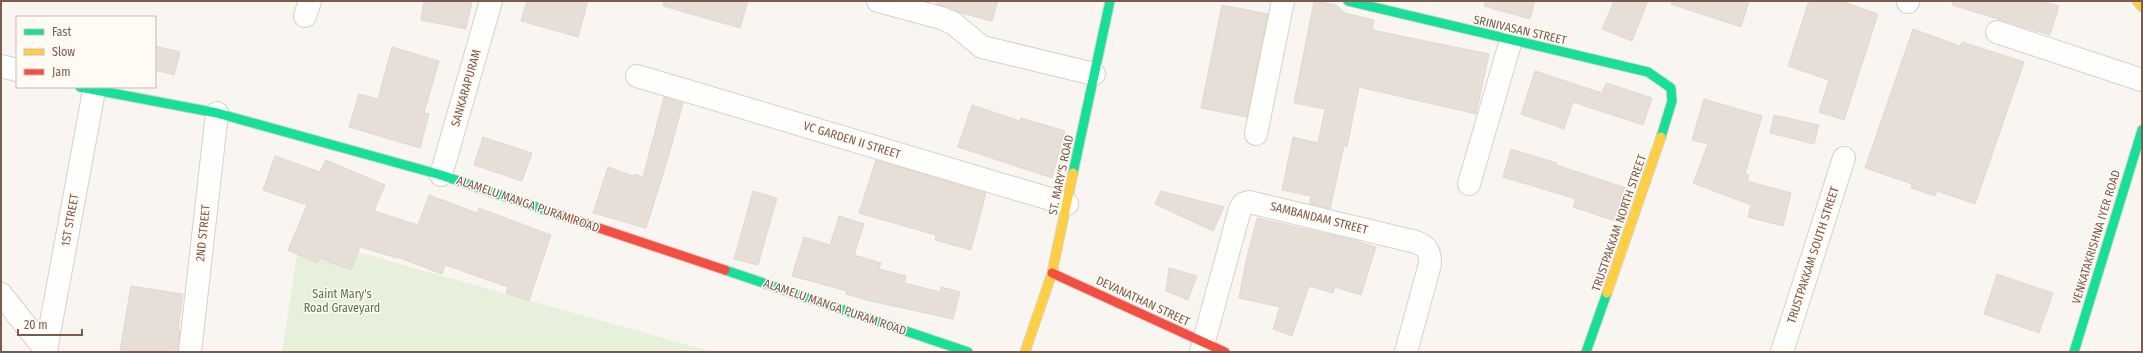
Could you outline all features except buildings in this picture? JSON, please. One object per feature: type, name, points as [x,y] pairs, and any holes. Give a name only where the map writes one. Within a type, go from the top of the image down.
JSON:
[{"type":"street","name":"SANKARAPURAM","points":[[441,175],[491,1]]},
{"type":"street","points":[[878,1],[941,18],[953,23],[982,47],[1094,74]]},
{"type":"street","name":"ST. MARY'S ROAD","points":[[1025,352],[1052,273],[1110,1]]},
{"type":"street","points":[[1256,134],[1283,1]]},
{"type":"street","name":"SRINIVASAN STREET","points":[[1348,1],[1648,72],[1671,88],[1672,101]]},
{"type":"street","points":[[2137,1],[2142,7]]},
{"type":"street","points":[[1997,32],[2142,80]]},
{"type":"street","points":[[1469,184],[1511,40]]},
{"type":"street","points":[[1,66],[16,70]]},
{"type":"street","name":"VC GARDEN II STREET","points":[[637,76],[1067,204]]},
{"type":"street","name":"ALAMELU MANGA PURAM ROAD","points":[[87,89],[217,113],[441,175],[968,352]]},
{"type":"street","name":"1ST STREET","points":[[46,351],[87,89]]},
{"type":"street","name":"TRUSTPAKKAM NORTH STREET","points":[[1586,352],[1672,101]]},
{"type":"street","name":"2ND STREET","points":[[190,352],[217,113]]},
{"type":"street","name":"VENKATAKRISHNA IYER ROAD","points":[[2074,352],[2142,130]]},
{"type":"street","name":"TRUSTPAKKAM SOUTH STREET","points":[[1782,352],[1844,158]]},
{"type":"street","name":"SAMBANDAM STREET","points":[[1202,347],[1240,209],[1243,204],[1249,202],[1416,242],[1426,246],[1430,252],[1430,264],[1406,352]]},
{"type":"street","name":"DEVANATHAN STREET","points":[[1052,273],[1202,347],[1225,352]]},
{"type":"street","points":[[1,294],[46,351]]},
{"type":"green space","name":"Saint Mary's Road Graveyard","points":[[300,236],[713,352],[282,352]]},
{"type":"traffic: fast","points":[[1073,173],[1110,1]]},
{"type":"traffic: fast","points":[[1348,1],[1648,72],[1671,88],[1672,101],[1661,137]]},
{"type":"traffic: fast","points":[[85,88],[217,113],[441,175],[560,215]]},
{"type":"traffic: fast","points":[[2074,352],[2142,130]]},
{"type":"traffic: fast","points":[[725,270],[968,352]]},
{"type":"traffic: fast","points":[[1586,352],[1607,293]]},
{"type":"traffic: slow","points":[[2137,1],[2142,7]]},
{"type":"traffic: slow","points":[[1607,293],[1661,137]]},
{"type":"traffic: slow","points":[[1025,352],[1052,273],[1073,173]]},
{"type":"traffic: jam","points":[[560,215],[725,270]]},
{"type":"traffic: jam","points":[[1052,273],[1225,352]]}]
